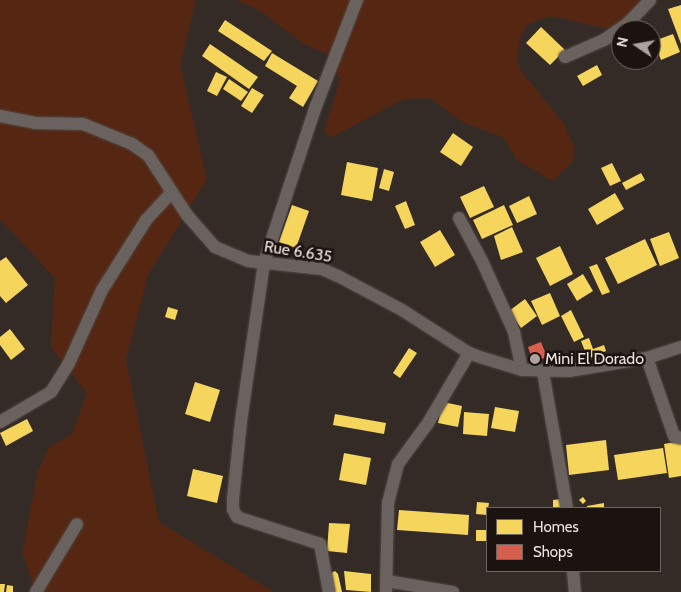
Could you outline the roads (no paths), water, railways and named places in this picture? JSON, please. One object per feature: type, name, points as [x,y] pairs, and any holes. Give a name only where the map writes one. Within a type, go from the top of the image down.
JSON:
[{"type":"street","points":[[329,592],[320,544],[237,517],[233,509],[240,421],[264,263],[306,132],[357,0]]},
{"type":"street","points":[[565,57],[604,40],[627,24],[650,0]]},
{"type":"street","name":"Rue 6.635","points":[[0,116],[35,123],[83,124],[132,144],[148,155],[172,192],[215,247],[239,258],[264,263],[322,269],[402,310],[469,354],[522,370],[543,372],[647,358],[681,347]]},
{"type":"street","points":[[0,422],[51,392],[68,363],[102,290],[146,220],[172,192]]},
{"type":"street","points":[[459,218],[482,260],[514,332],[522,370]]},
{"type":"street","points":[[453,592],[387,586],[388,503],[398,464],[428,423],[469,354]]},
{"type":"street","points":[[647,358],[674,436],[681,438]]},
{"type":"street","points":[[543,372],[566,507]]},
{"type":"street","points":[[36,592],[77,524]]},
{"type":"street","points":[[573,572],[575,592]]},
{"type":"place","name":"Mini El Dorado","points":[[535,359]]}]
